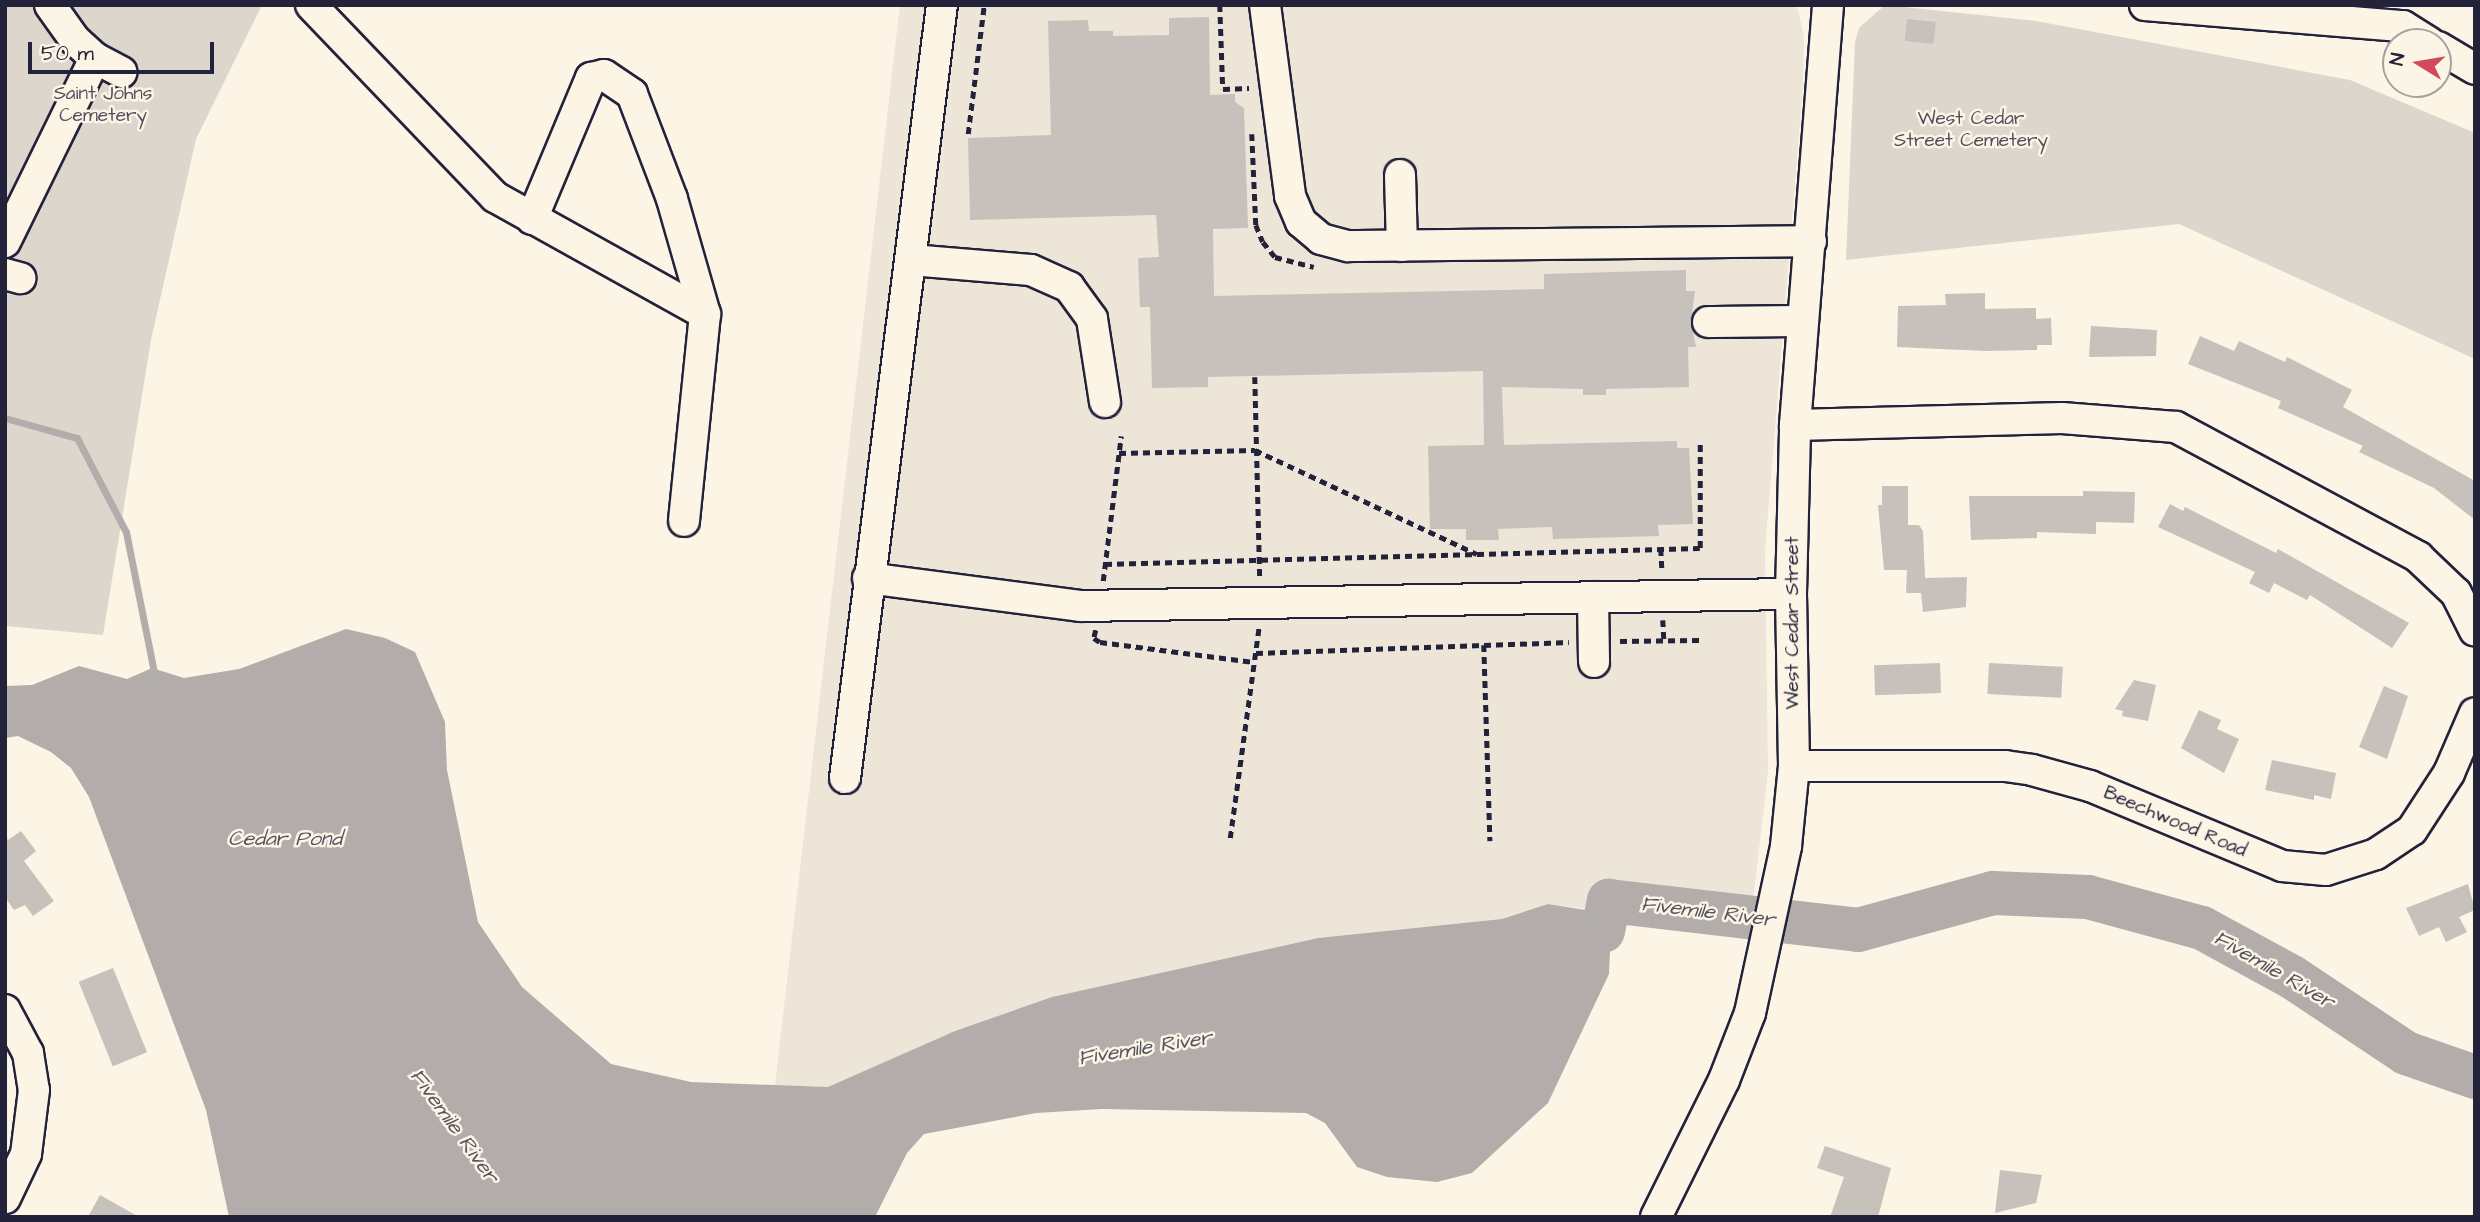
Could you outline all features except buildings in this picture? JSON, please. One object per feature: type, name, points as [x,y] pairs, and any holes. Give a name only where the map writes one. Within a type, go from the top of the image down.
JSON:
[{"type":"street","points":[[50,5],[95,58],[121,72]]},
{"type":"street","points":[[311,5],[495,197],[705,314]]},
{"type":"street","points":[[845,778],[942,5]]},
{"type":"street","points":[[1265,5],[1290,196],[1301,222],[1321,239],[1348,246],[1811,241]]},
{"type":"street","name":"West Cedar Street","points":[[1656,1217],[1724,1080],[1749,1013],[1774,909],[1794,766],[1791,594],[1795,425],[1828,5]]},
{"type":"street","points":[[2152,6],[2406,28]]},
{"type":"street","points":[[2452,55],[2475,69]]},
{"type":"street","points":[[5,242],[95,58]]},
{"type":"street","points":[[532,219],[591,78],[604,75],[632,94],[672,199],[705,314],[684,521]]},
{"type":"street","points":[[1400,175],[1402,246]]},
{"type":"street","points":[[911,260],[1031,270],[1069,287],[1092,319],[1105,402]]},
{"type":"street","points":[[1708,322],[1802,321]]},
{"type":"street","points":[[1795,425],[2062,418],[2176,427],[2418,557],[2456,593],[2475,631]]},
{"type":"street","points":[[869,578],[1080,606],[1791,594]]},
{"type":"street","points":[[1593,597],[1594,652]]},
{"type":"street","name":"Beechwood Road","points":[[1794,766],[2005,766],[2032,770],[2091,786],[2282,866],[2326,870],[2376,855],[2412,830],[2449,773],[2475,713]]},
{"type":"street","points":[[5,1010],[28,1053],[34,1090],[33,1123],[26,1153],[5,1198]]},
{"type":"path","points":[[968,134],[984,5]]},
{"type":"path","points":[[1255,377],[1260,586]]},
{"type":"path","points":[[1102,588],[1121,436]]},
{"type":"path","points":[[1105,564],[1700,548],[1700,444]]},
{"type":"path","points":[[1119,453],[1255,450],[1479,555]]},
{"type":"path","points":[[1661,549],[1662,578]]},
{"type":"path","points":[[1663,612],[1664,640]]},
{"type":"path","points":[[1230,838],[1259,621]]},
{"type":"path","points":[[1097,626],[1094,638],[1100,642],[1254,662]]},
{"type":"path","points":[[1255,653],[1484,645],[1594,652],[1664,640],[1699,640]]},
{"type":"path","points":[[1484,645],[1490,841]]},
{"type":"shaded area","points":[[900,5],[1797,5],[1804,37],[1803,85],[1765,551],[1768,772],[1750,927],[1548,904],[1502,919],[1318,938],[1052,997],[955,1031],[829,1087],[775,1085]]},
{"type":"green space","name":"Saint Johns Cemetery","points":[[5,5],[262,5],[196,139],[151,340],[103,635],[5,626]]},
{"type":"green space","name":"West Cedar Street Cemetery","points":[[1885,5],[2036,21],[2350,80],[2382,94],[2382,98],[2392,98],[2475,133],[2475,359],[2179,224],[1846,260],[1855,42],[1859,28]]},
{"type":"water","name":"Cedar Pond","points":[[346,629],[385,638],[415,652],[445,722],[447,770],[478,922],[522,987],[611,1064],[691,1082],[828,1087],[955,1031],[1052,997],[1318,938],[1502,919],[1548,904],[1592,911],[1610,951],[1609,974],[1548,1103],[1472,1173],[1437,1182],[1387,1177],[1357,1167],[1325,1123],[1306,1113],[1102,1109],[1036,1113],[924,1134],[907,1153],[875,1217],[229,1217],[206,1110],[89,797],[71,768],[51,752],[18,736],[5,738],[5,686],[32,685],[79,666],[127,679],[152,668],[184,678],[239,669]]},
{"type":"waterway","points":[[5,418],[77,438],[126,532],[155,677]]},
{"type":"waterway","name":"Fivemile River","points":[[1603,931],[1609,901],[1858,930],[1993,893],[2088,897],[2202,928],[2292,977],[2406,1053],[2475,1077]]}]
